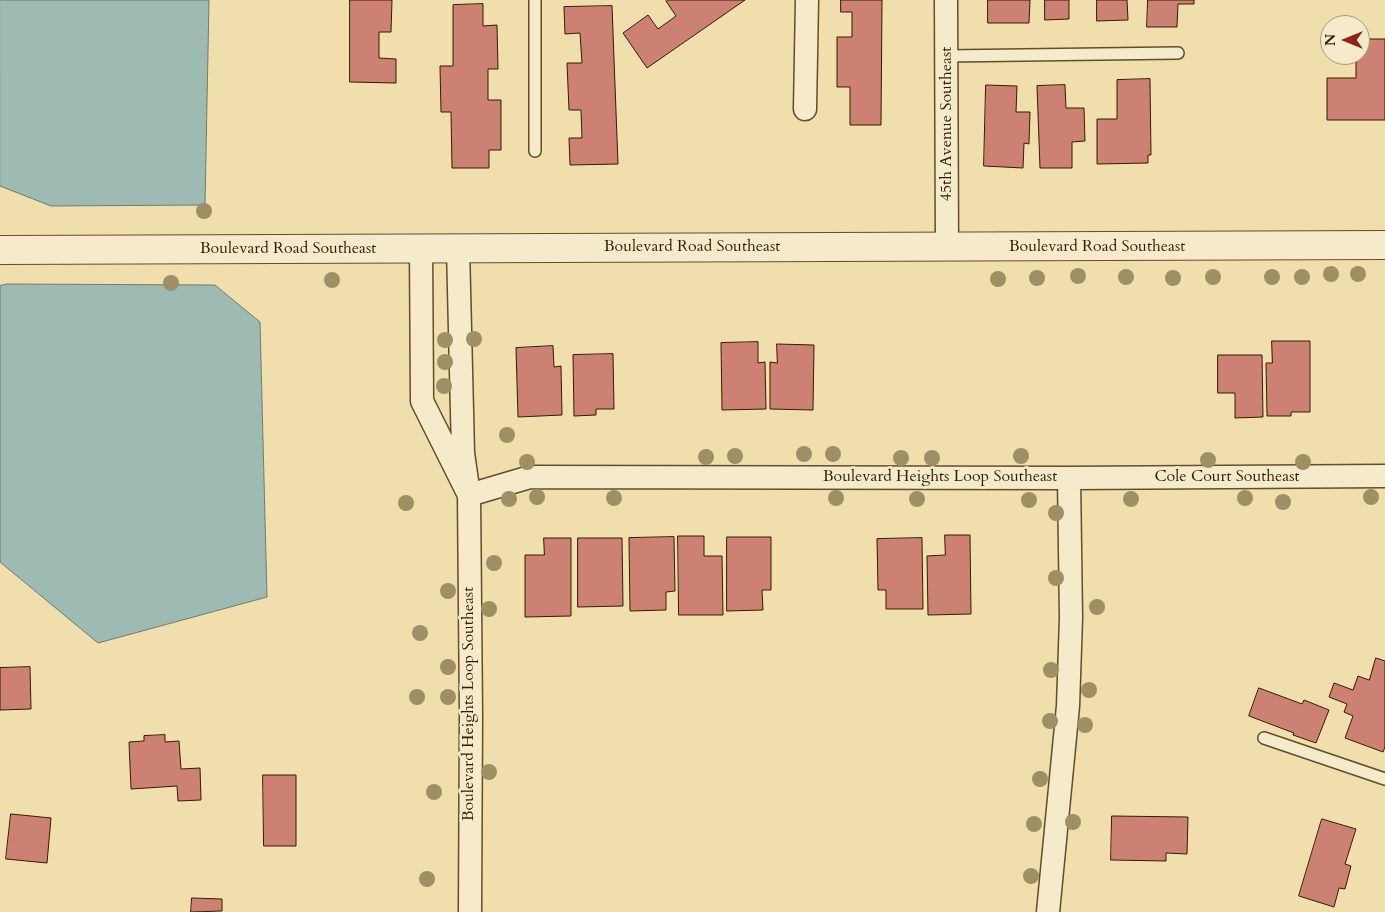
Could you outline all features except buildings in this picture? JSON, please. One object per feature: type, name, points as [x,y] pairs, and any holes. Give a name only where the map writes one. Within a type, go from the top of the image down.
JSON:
[{"type":"street","points":[[806,110],[807,0]]},
{"type":"street","name":"45th Avenue Southeast","points":[[946,0],[947,247]]},
{"type":"street","name":"Boulevard Road Southeast","points":[[0,250],[1385,245]]},
{"type":"street","name":"Boulevard Heights Loop Southeast","points":[[421,248],[422,402],[469,495]]},
{"type":"street","name":"Boulevard Heights Loop Southeast","points":[[458,248],[463,453],[469,495],[470,912]]},
{"type":"street","name":"Cole Court Southeast","points":[[1069,478],[1385,476]]},
{"type":"street","name":"Boulevard Heights Loop Southeast","points":[[469,495],[530,477],[1069,478],[1071,618],[1068,706],[1048,912]]},
{"type":"lane","points":[[534,0],[535,151]]},
{"type":"lane","points":[[946,56],[1178,53]]},
{"type":"lane","points":[[1264,738],[1385,779]]},
{"type":"water","points":[[0,0],[209,0],[205,205],[51,206],[0,186]]},
{"type":"water","points":[[7,284],[215,285],[260,322],[267,597],[98,643],[0,562],[0,286]]}]
